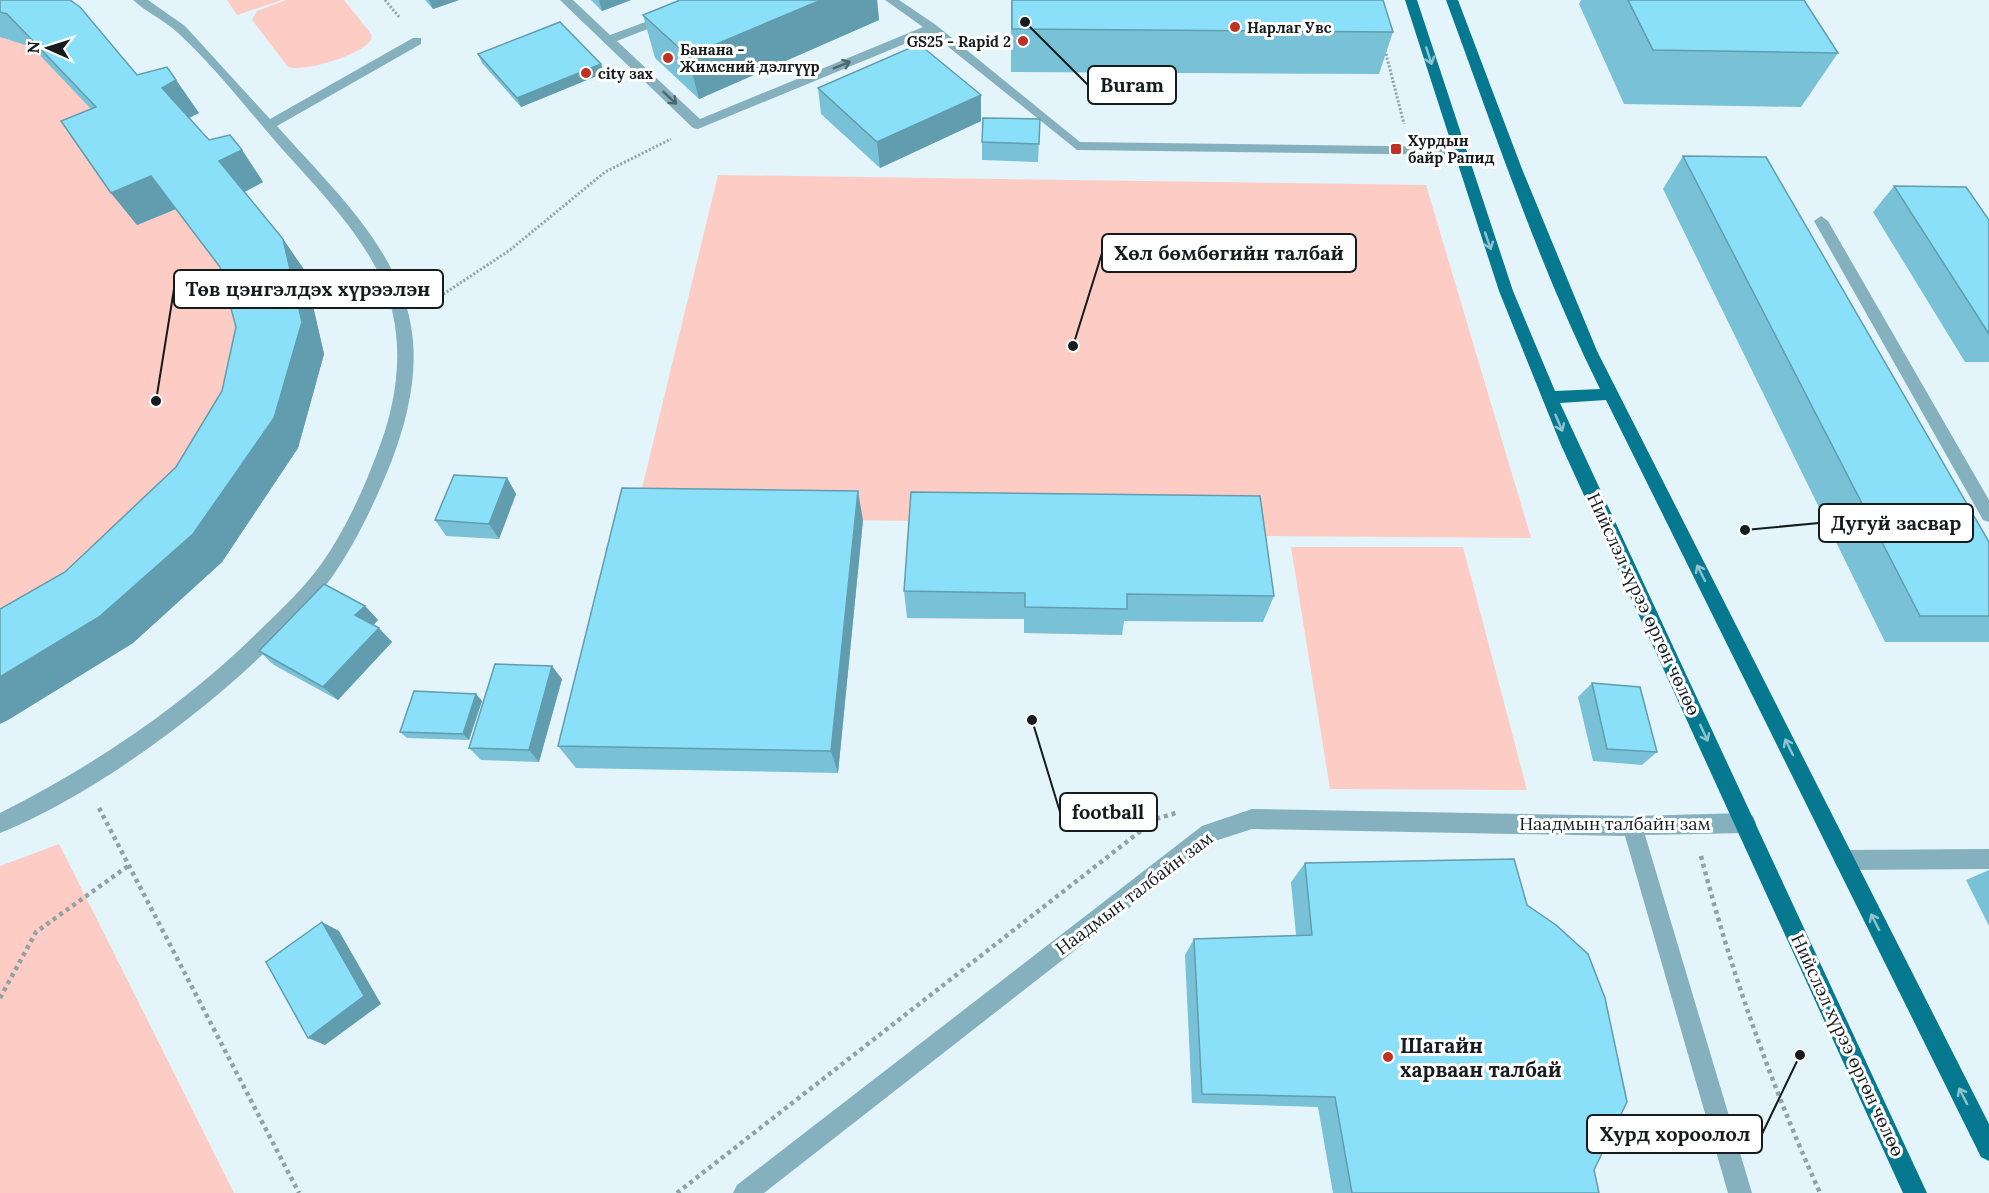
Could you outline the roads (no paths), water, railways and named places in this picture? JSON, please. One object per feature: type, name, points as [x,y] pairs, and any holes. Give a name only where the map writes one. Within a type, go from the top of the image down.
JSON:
[{"type":"main road","name":"Нийслэл хүрээ өргөн чөлөө","points":[[1411,0],[1506,291],[1549,398],[1915,1193]]},
{"type":"main road","points":[[1452,0],[1515,169],[1589,351],[1989,1149]]},
{"type":"main road","points":[[1549,398],[1612,394]]},
{"type":"street","points":[[0,823],[84,779],[212,687],[238,665],[299,604],[333,562],[347,539],[374,482],[401,409],[406,384],[407,358],[403,321],[395,291],[376,254],[269,126],[186,34],[166,15],[139,0]]},
{"type":"street","points":[[566,0],[698,125],[932,28]]},
{"type":"street","points":[[609,40],[716,0]]},
{"type":"street","points":[[891,0],[932,28],[1077,146],[1459,151]]},
{"type":"street","points":[[269,126],[417,41]]},
{"type":"street","points":[[1821,221],[1989,515]]},
{"type":"street","name":"Наадмын талбайн зам","points":[[745,1193],[1209,833],[1252,819],[1632,826],[1746,823]]},
{"type":"street","points":[[1632,826],[1740,1193]]},
{"type":"street","points":[[1844,860],[1989,859]]},
{"type":"place","name":"Buram","points":[[1025,22]]},
{"type":"place","name":"Нарлаг Увс","points":[[1235,27]]},
{"type":"place","name":"GS25 - Rapid 2","points":[[1023,41]]},
{"type":"place","name":"Банана - Жимсний дэлгүүр","points":[[668,58]]},
{"type":"place","name":"city зах","points":[[586,73]]},
{"type":"place","name":"Хурдын байр Рапид","points":[[1396,149]]},
{"type":"place","name":"Хөл бөмбөгийн талбай","points":[[1073,346]]},
{"type":"place","name":"Төв цэнгэлдэх хүрээлэн","points":[[156,401]]},
{"type":"place","name":"Дугуй засвар","points":[[1745,530]]},
{"type":"place","name":"football","points":[[1032,720]]},
{"type":"place","name":"Хурд хороолол","points":[[1800,1055]]},
{"type":"place","name":"Шагайн харваан талбай","points":[[1388,1057]]}]
